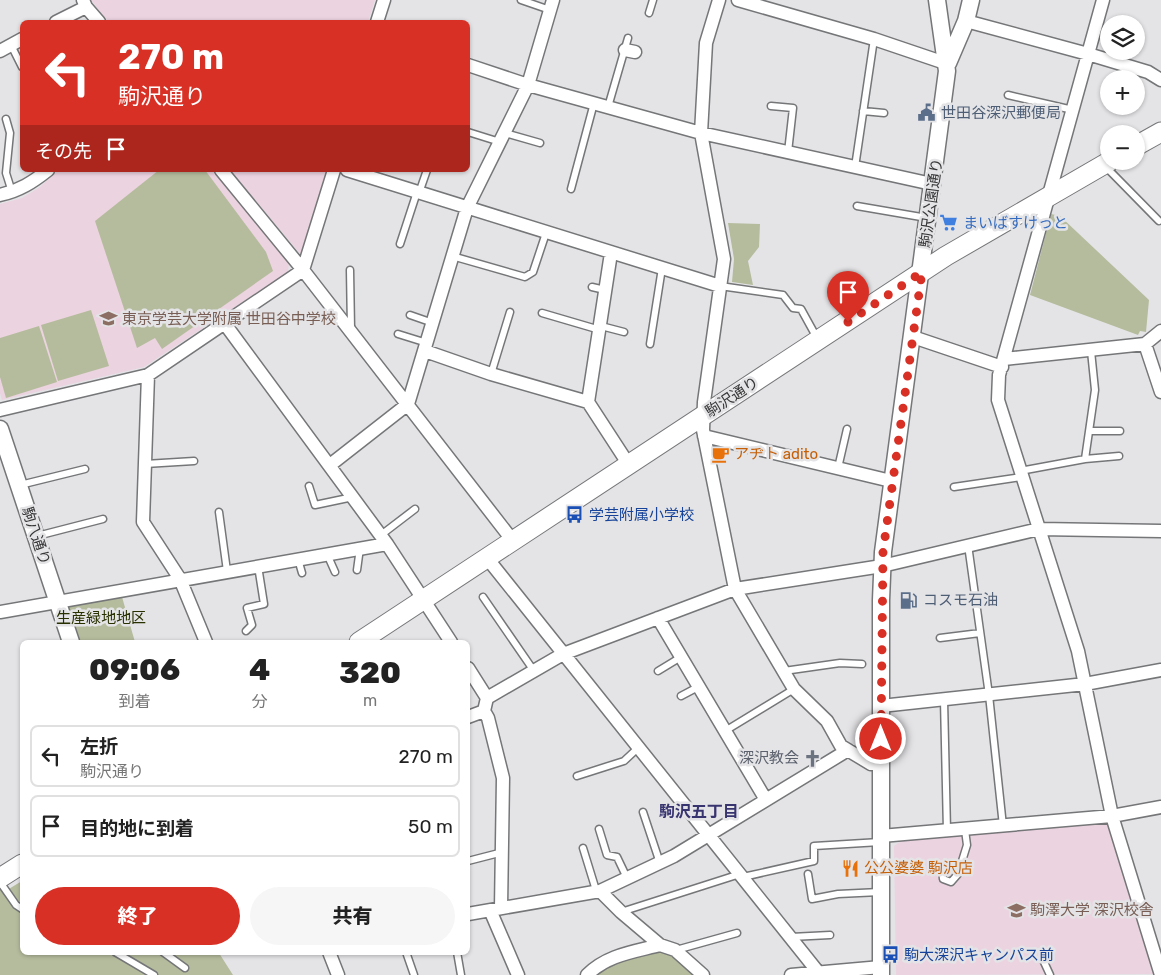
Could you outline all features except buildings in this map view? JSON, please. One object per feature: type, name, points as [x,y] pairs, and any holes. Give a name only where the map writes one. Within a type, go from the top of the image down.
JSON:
[{"type":"main road","points":[[1145,141],[1161,132]]},
{"type":"main road","name":"駒沢通り","points":[[362,640],[922,272],[1100,167]]},
{"type":"main road","points":[[0,880],[20,865]]},
{"type":"street","points":[[378,20],[384,0]]},
{"type":"street","points":[[719,0],[706,43],[701,133],[724,259],[704,415],[704,436],[735,589],[794,689],[827,721],[841,746],[871,764],[881,764]]},
{"type":"street","points":[[738,0],[874,39],[948,64],[966,21],[971,0]]},
{"type":"street","name":"駒沢公園通り","points":[[881,971],[882,566],[948,64],[937,0]]},
{"type":"street","points":[[1103,0],[1003,363],[998,400],[1020,474],[1078,651],[1112,816],[1161,975]]},
{"type":"street","points":[[59,20],[85,4],[97,20]]},
{"type":"street","points":[[330,465],[408,404],[466,208],[528,85],[551,5]]},
{"type":"street","points":[[966,21],[1148,72],[1161,80]]},
{"type":"street","points":[[470,66],[528,85],[701,133],[932,184]]},
{"type":"street","points":[[6,194],[31,183],[45,172]]},
{"type":"street","points":[[223,172],[303,270],[513,540]]},
{"type":"street","points":[[0,410],[148,375],[303,270],[333,172]]},
{"type":"street","points":[[353,172],[720,286]]},
{"type":"street","points":[[588,402],[611,253]]},
{"type":"street","points":[[225,324],[384,539],[450,640]]},
{"type":"street","points":[[913,337],[1003,363],[1145,344],[1161,331]]},
{"type":"street","points":[[1145,344],[1161,392]]},
{"type":"street","points":[[426,347],[491,374],[588,402],[629,465]]},
{"type":"street","points":[[148,375],[143,522],[180,579],[205,640]]},
{"type":"street","name":"駒八通り","points":[[0,429],[5,460],[19,485],[70,640]]},
{"type":"street","points":[[704,436],[892,481]]},
{"type":"street","points":[[470,715],[534,671],[563,654],[735,589],[882,566],[1039,529],[1161,531]]},
{"type":"street","points":[[0,612],[57,600],[360,548],[384,539]]},
{"type":"street","points":[[487,558],[818,972]]},
{"type":"street","points":[[658,618],[766,800]]},
{"type":"street","points":[[881,706],[1084,684],[1161,670]]},
{"type":"street","points":[[470,672],[485,704],[503,778],[503,852],[496,909],[518,975]]},
{"type":"street","points":[[470,914],[600,891],[660,863],[848,750]]},
{"type":"street","points":[[881,839],[1112,816],[1161,808]]},
{"type":"street","points":[[600,891],[621,912],[660,945],[675,950],[703,975]]},
{"type":"street","points":[[587,975],[601,963],[614,956],[660,945]]},
{"type":"street","points":[[329,955],[338,975]]},
{"type":"street","points":[[791,975],[818,972],[881,971]]},
{"type":"lane","points":[[521,0],[551,5]]},
{"type":"lane","points":[[649,13],[653,0]]},
{"type":"lane","points":[[855,167],[874,39]]},
{"type":"lane","points":[[11,45],[20,63]]},
{"type":"lane","points":[[608,108],[629,47]]},
{"type":"lane","points":[[1008,95],[1073,110]]},
{"type":"lane","points":[[571,189],[594,103]]},
{"type":"lane","points":[[771,106],[793,108],[788,152]]},
{"type":"lane","points":[[863,110],[884,113]]},
{"type":"lane","points":[[6,119],[10,133],[6,194]]},
{"type":"lane","points":[[470,132],[540,143]]},
{"type":"lane","points":[[1113,170],[1158,221]]},
{"type":"lane","points":[[400,244],[426,172]]},
{"type":"lane","points":[[857,206],[928,218]]},
{"type":"lane","points":[[452,256],[524,277],[533,272],[546,232]]},
{"type":"lane","points":[[650,344],[662,268]]},
{"type":"lane","points":[[350,270],[350,331]]},
{"type":"lane","points":[[720,286],[783,295],[793,308],[801,309],[818,340]]},
{"type":"lane","points":[[592,287],[605,290]]},
{"type":"lane","points":[[491,374],[510,312]]},
{"type":"lane","points":[[542,313],[600,328],[624,332]]},
{"type":"lane","points":[[410,315],[433,323]]},
{"type":"lane","points":[[398,334],[426,347]]},
{"type":"lane","points":[[1085,459],[1095,390],[1091,351]]},
{"type":"lane","points":[[838,468],[848,429]]},
{"type":"lane","points":[[1090,431],[1120,431]]},
{"type":"lane","points":[[954,487],[1085,459],[1119,456]]},
{"type":"lane","points":[[145,464],[194,461]]},
{"type":"lane","points":[[19,485],[85,469]]},
{"type":"lane","points":[[309,486],[315,504],[353,497]]},
{"type":"lane","points":[[384,539],[415,509]]},
{"type":"lane","points":[[219,512],[227,571]]},
{"type":"lane","points":[[36,536],[103,519]]},
{"type":"lane","points":[[968,545],[989,695],[1003,826]]},
{"type":"lane","points":[[357,570],[360,548]]},
{"type":"lane","points":[[327,554],[335,572]]},
{"type":"lane","points":[[298,559],[302,574]]},
{"type":"lane","points":[[246,631],[252,625],[247,608],[264,604],[258,566]]},
{"type":"lane","points":[[483,597],[534,671]]},
{"type":"lane","points":[[940,638],[980,633]]},
{"type":"lane","points":[[658,671],[681,657]]},
{"type":"lane","points":[[784,671],[840,663],[862,664]]},
{"type":"lane","points":[[681,696],[698,687]]},
{"type":"lane","points":[[725,731],[794,689]]},
{"type":"lane","points":[[944,700],[947,831]]},
{"type":"lane","points":[[577,776],[624,761],[639,747]]},
{"type":"lane","points":[[643,812],[660,863]]},
{"type":"lane","points":[[599,829],[607,855],[617,858],[626,878]]},
{"type":"lane","points":[[960,866],[967,845],[965,830]]},
{"type":"lane","points":[[621,912],[742,875],[814,861],[814,846],[881,839]]},
{"type":"lane","points":[[583,848],[595,887],[600,891]]},
{"type":"lane","points":[[470,860],[503,852]]},
{"type":"lane","points":[[808,874],[812,899],[838,894],[881,892]]},
{"type":"lane","points":[[0,880],[16,905],[20,908]]},
{"type":"lane","points":[[675,950],[737,933]]},
{"type":"lane","points":[[789,937],[830,935]]},
{"type":"lane","points":[[120,955],[154,975]]},
{"type":"lane","points":[[167,955],[185,968]]},
{"type":"lane","points":[[407,955],[414,975]]},
{"type":"lane","points":[[458,955],[461,975]]},
{"type":"lane","points":[[1044,962],[1050,975]]},
{"type":"shaded area","points":[[91,0],[375,0],[369,20],[106,20]]},
{"type":"shaded area","name":"東京学芸大学附属 世田谷中学校","points":[[56,172],[216,172],[289,262],[288,272],[144,367],[2,400],[0,393],[0,204],[22,198],[40,187]]},
{"type":"shaded area","points":[[232,172],[325,172],[302,256]]},
{"type":"shaded area","name":"駒澤大学 深沢校舎","points":[[1111,823],[1154,974],[896,975],[894,846],[901,841]]},
{"type":"green space","points":[[156,172],[206,172],[266,252],[273,271],[162,349],[155,338],[137,348],[95,221]]},
{"type":"green space","points":[[1051,214],[1060,216],[1149,300],[1146,332],[1140,331],[1138,335],[1030,295]]},
{"type":"green space","points":[[728,223],[760,224],[759,247],[748,261],[753,285],[732,282],[734,259]]},
{"type":"green space","points":[[91,310],[109,366],[58,381],[41,325]]},
{"type":"green space","points":[[39,326],[57,382],[6,398],[0,377],[0,338]]},
{"type":"green space","name":"生産緑地地区","points":[[120,590],[134,640],[70,640],[57,600]]},
{"type":"green space","points":[[20,882],[20,955],[220,955],[233,975],[0,975],[0,888],[7,890]]},
{"type":"green space","points":[[659,951],[678,957],[697,975],[591,975],[612,961]]},
{"type":"place","name":"世田谷深沢郵便局","points":[[927,113]]},
{"type":"place","name":"まいばすけっと","points":[[949,223]]},
{"type":"place","name":"東京学芸大学附属 世田谷中学校","points":[[108,319]]},
{"type":"place","name":"アヂト adito","points":[[720,454]]},
{"type":"place","name":"学芸附属小学校","points":[[575,515]]},
{"type":"place","name":"コスモ石油","points":[[909,600]]},
{"type":"place","name":"深沢教会","points":[[813,758]]},
{"type":"place","name":"公公婆婆 駒沢店","points":[[850,868]]},
{"type":"place","name":"駒澤大学 深沢校舎","points":[[1016,910]]},
{"type":"place","name":"駒大深沢キャンパス前","points":[[890,955]]},
{"type":"district","name":"駒沢五丁目","points":[[699,811]]},
{"type":"route","points":[[848,322],[922,272],[883,552],[881,583],[881,739]]}]
